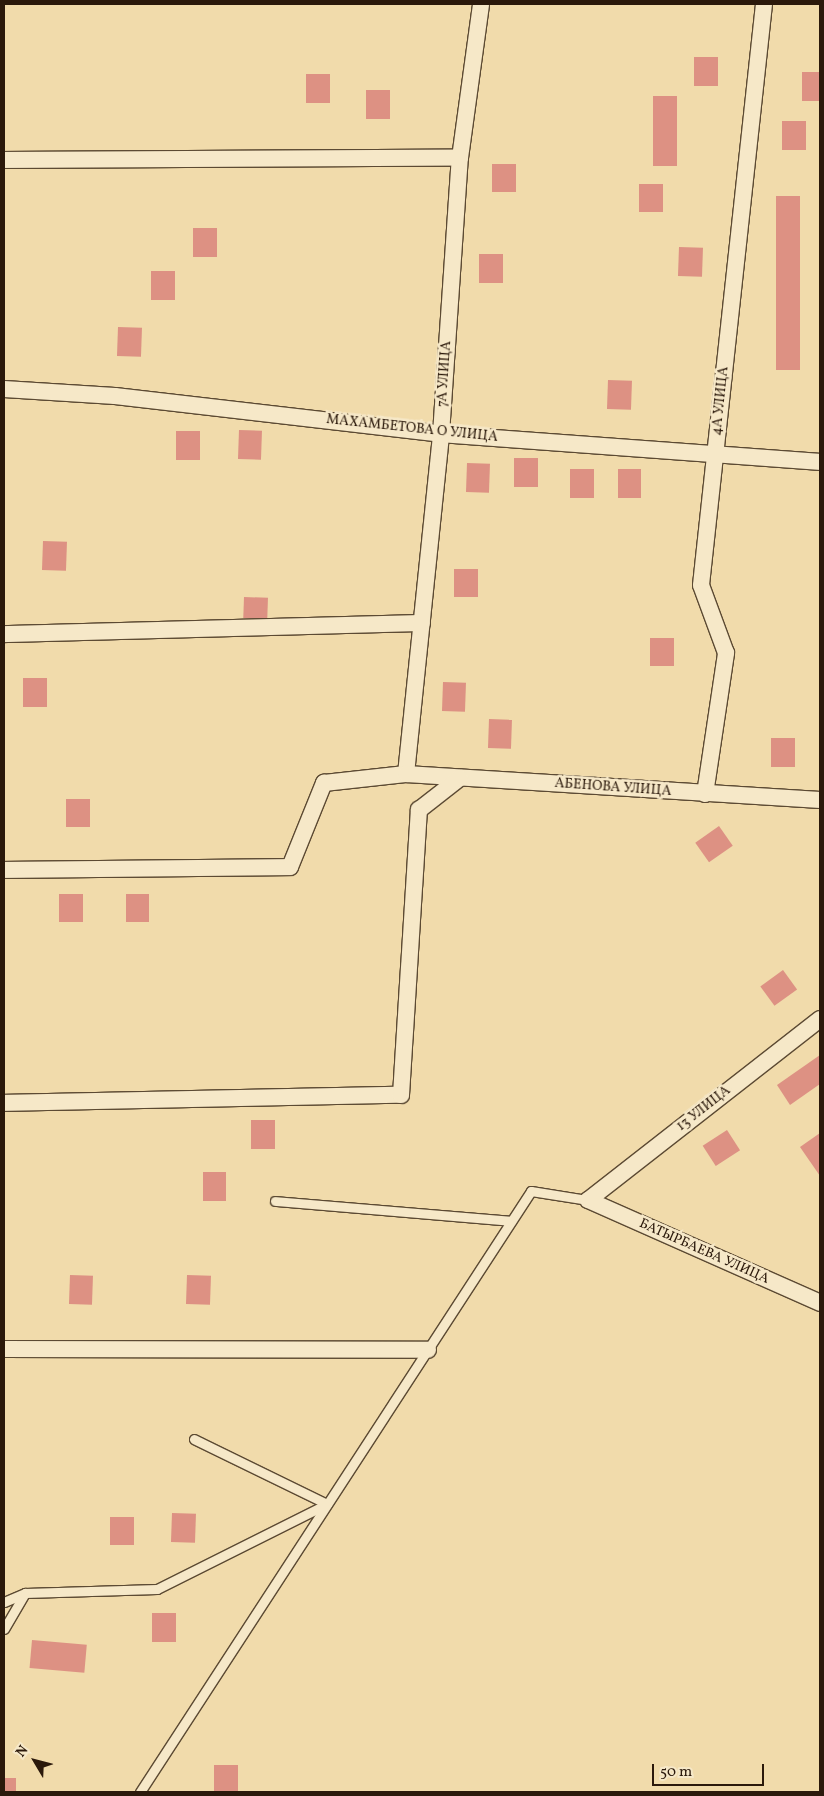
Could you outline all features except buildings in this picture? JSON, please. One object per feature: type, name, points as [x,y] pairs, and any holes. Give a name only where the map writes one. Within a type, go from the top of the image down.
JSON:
[{"type":"street","name":"7А УЛИЦА","points":[[406,774],[441,434],[460,158],[482,4]]},
{"type":"street","name":"4А УЛИЦА","points":[[705,794],[726,653],[701,585],[764,4]]},
{"type":"street","points":[[4,160],[460,158]]},
{"type":"street","name":"МАХАМБЕТОВА О УЛИЦА","points":[[4,390],[115,396],[441,434],[820,462]]},
{"type":"street","points":[[4,634],[422,623]]},
{"type":"street","name":"АБЕНОВА УЛИЦА","points":[[4,870],[290,867],[324,783],[406,774],[820,800]]},
{"type":"street","points":[[4,1103],[401,1095],[419,810],[460,778]]},
{"type":"street","name":"13 УЛИЦА","points":[[588,1200],[820,1019]]},
{"type":"street","name":"БАТЫРБАЕВА УЛИЦА","points":[[588,1200],[820,1303]]},
{"type":"street","points":[[4,1349],[428,1350]]},
{"type":"lane","points":[[140,1792],[531,1190],[588,1200]]},
{"type":"lane","points":[[275,1201],[511,1221]]},
{"type":"lane","points":[[194,1439],[327,1504]]},
{"type":"lane","points":[[4,1602],[25,1593],[157,1589],[327,1504]]},
{"type":"lane","points":[[4,1629],[25,1593]]}]
